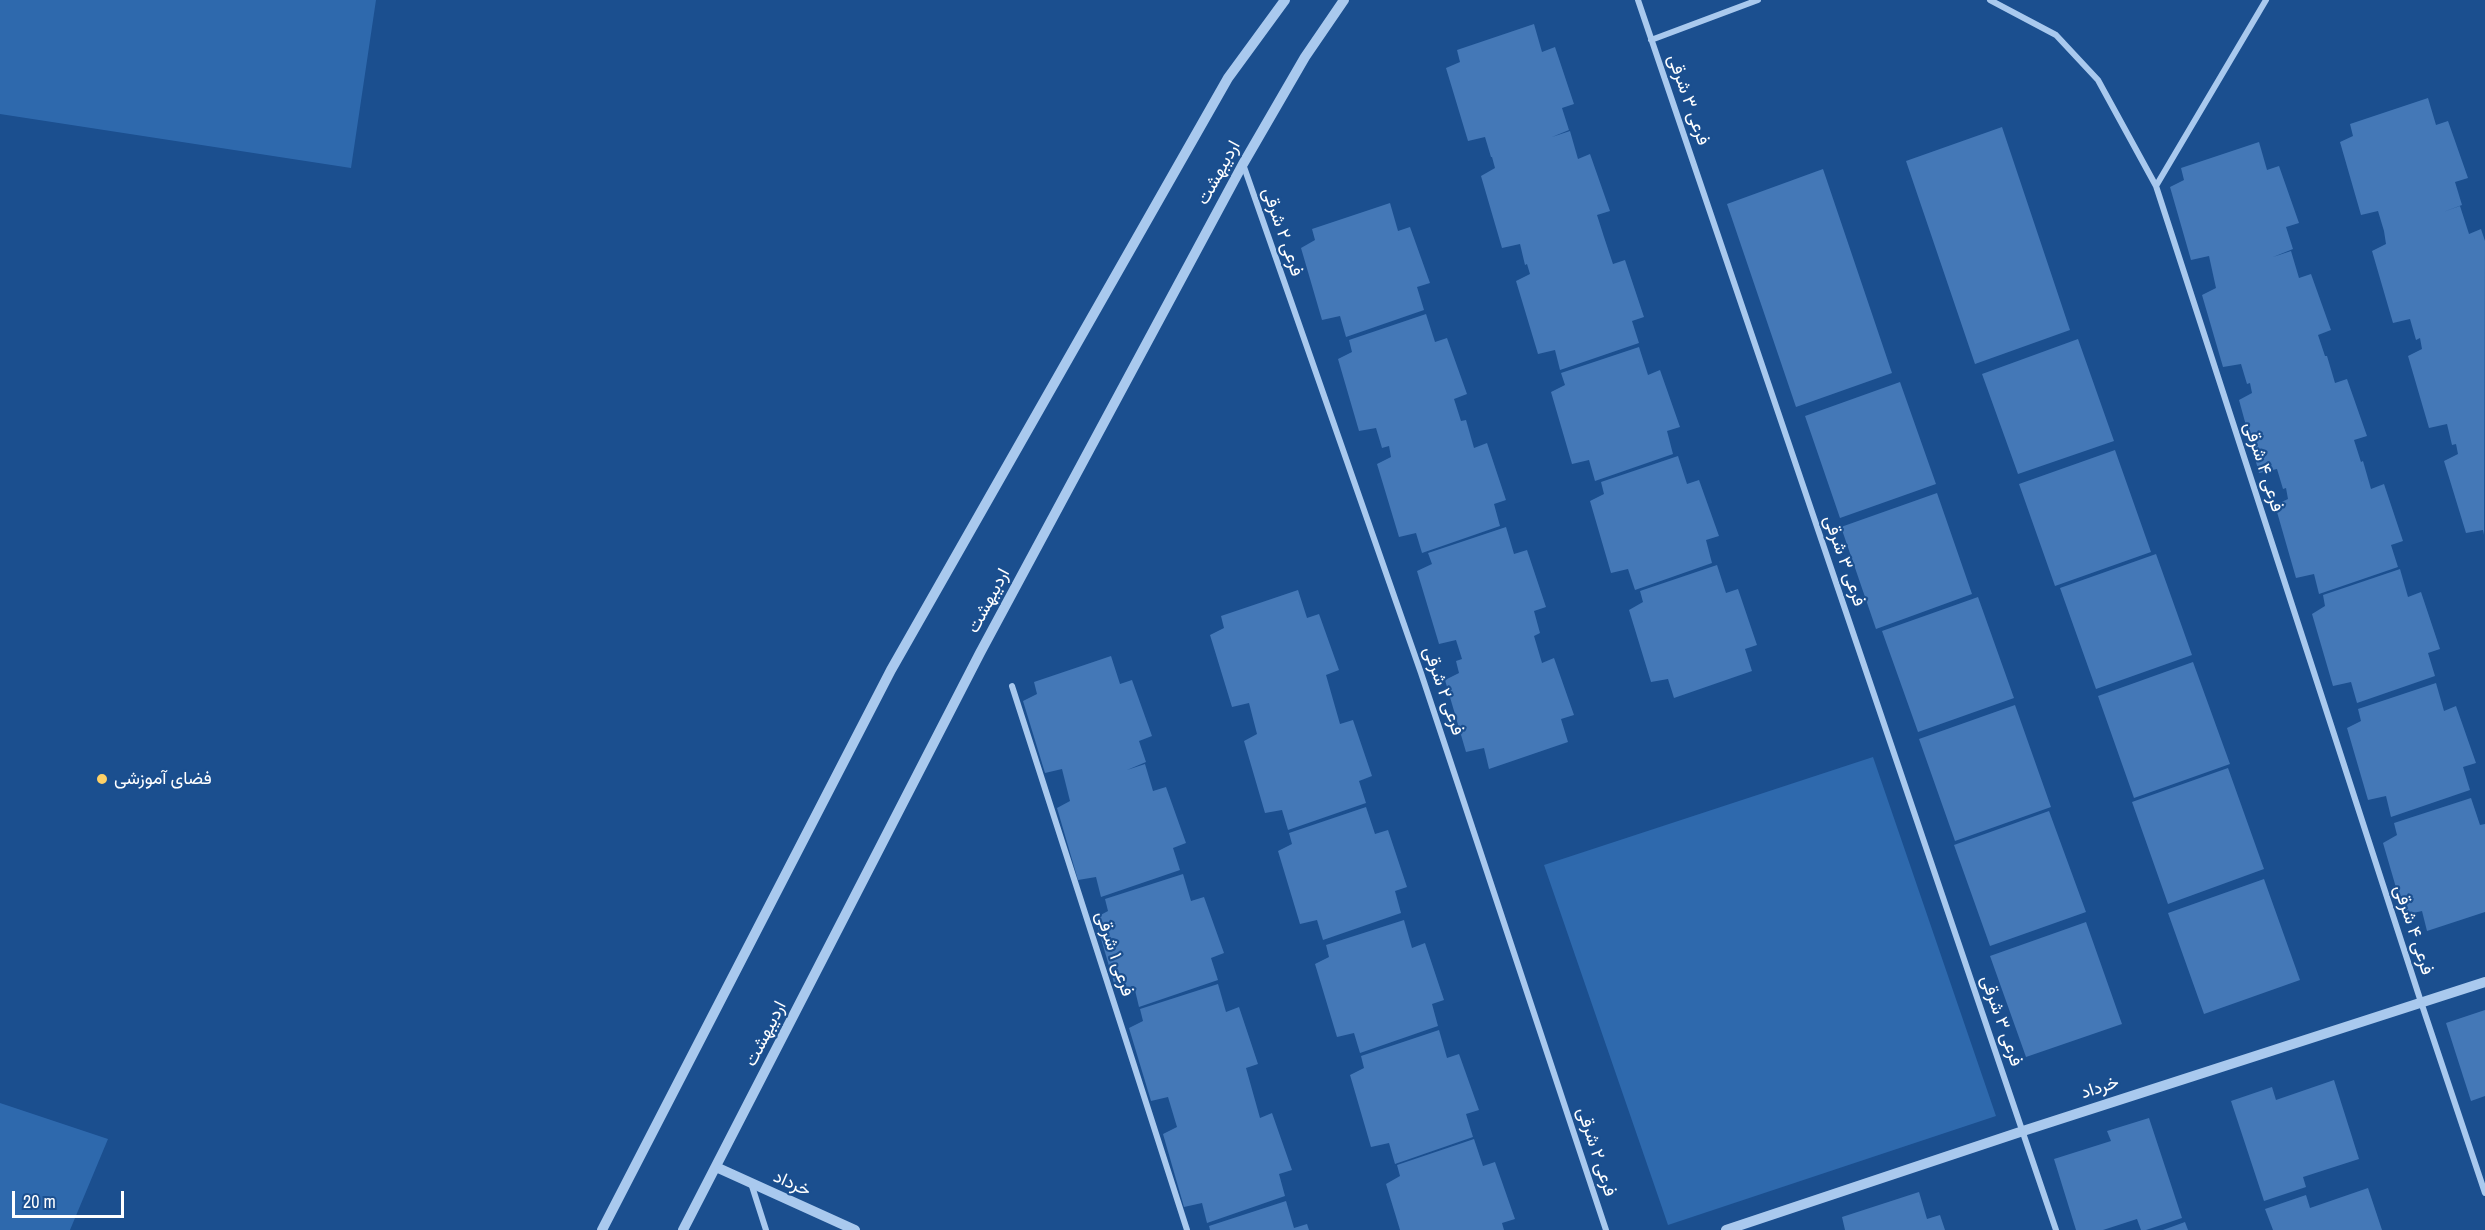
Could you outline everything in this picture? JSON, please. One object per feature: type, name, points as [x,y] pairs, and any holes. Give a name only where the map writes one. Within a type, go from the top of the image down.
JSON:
[{"type":"street","points":[[602,1230],[891,670],[1228,78],[1285,0]]},
{"type":"street","name":"اردیبهشت","points":[[683,1230],[980,653],[1242,164],[1305,57],[1344,0]]},
{"type":"street","name":"فرعی ۳ شرقی","points":[[1638,0],[2056,1230]]},
{"type":"street","points":[[1651,40],[1758,0]]},
{"type":"street","name":"فرعی ۴ شرقی","points":[[1990,0],[2056,35],[2098,80],[2156,186],[2485,1193]]},
{"type":"street","points":[[2156,186],[2266,0]]},
{"type":"street","name":"فرعی ۲ شرقی","points":[[1242,164],[1421,673],[1606,1230]]},
{"type":"street","name":"فرعی ۱ شرقی","points":[[1012,686],[1187,1230]]},
{"type":"street","name":"خرداد","points":[[1726,1230],[2023,1131],[2485,982]]},
{"type":"street","name":"خرداد","points":[[716,1167],[855,1230]]},
{"type":"street","points":[[751,1183],[766,1230]]},
{"type":"shaded area","points":[[0,0],[376,0],[351,168],[0,114]]},
{"type":"shaded area","points":[[1873,757],[1996,1116],[1668,1225],[1544,865]]},
{"type":"shaded area","points":[[0,1103],[108,1139],[70,1230],[0,1230]]},
{"type":"building","points":[[1534,24],[1542,52],[1555,47],[1574,104],[1562,108],[1569,130],[1552,137],[1570,131],[1578,159],[1590,154],[1610,211],[1597,215],[1604,237],[1613,264],[1625,260],[1644,317],[1632,321],[1639,343],[1560,370],[1555,350],[1538,354],[1516,281],[1530,274],[1527,264],[1525,265],[1520,244],[1502,248],[1481,176],[1495,168],[1492,157],[1485,137],[1468,141],[1446,68],[1460,62],[1457,50]]},
{"type":"building","points":[[2428,98],[2436,125],[2448,121],[2468,178],[2455,182],[2462,205],[2443,212],[2460,206],[2469,234],[2481,229],[2485,241],[2484,535],[2483,530],[2466,533],[2444,461],[2458,454],[2456,444],[2452,445],[2447,424],[2429,428],[2408,356],[2422,349],[2420,338],[2416,340],[2410,319],[2393,323],[2372,251],[2386,244],[2384,231],[2378,211],[2361,215],[2340,142],[2353,136],[2350,124]]},
{"type":"building","points":[[2002,127],[2070,330],[1975,364],[1906,161]]},
{"type":"building","points":[[2259,142],[2267,170],[2279,166],[2299,223],[2286,227],[2293,249],[2273,257],[2291,251],[2299,278],[2311,274],[2331,330],[2318,335],[2325,356],[2327,356],[2335,383],[2347,379],[2367,436],[2354,440],[2361,462],[2363,461],[2371,489],[2384,484],[2403,541],[2391,545],[2398,567],[2319,594],[2314,574],[2296,578],[2275,505],[2288,499],[2286,488],[2283,489],[2277,469],[2259,473],[2239,400],[2252,393],[2250,383],[2247,384],[2241,364],[2223,367],[2202,295],[2216,288],[2209,256],[2191,260],[2170,187],[2184,180],[2181,168]]},
{"type":"building","points":[[1823,169],[1892,373],[1796,407],[1727,204]]},
{"type":"building","points":[[1390,203],[1398,231],[1410,227],[1430,283],[1417,287],[1424,310],[1346,337],[1340,316],[1322,320],[1301,248],[1315,240],[1312,229]]},
{"type":"building","points":[[1426,314],[1435,342],[1447,338],[1467,394],[1454,399],[1461,421],[1466,420],[1474,448],[1487,443],[1506,500],[1494,504],[1500,526],[1422,553],[1416,533],[1399,537],[1377,464],[1391,457],[1389,446],[1382,448],[1376,428],[1359,431],[1338,359],[1352,352],[1349,340]]},
{"type":"building","points":[[2078,339],[2114,441],[2018,474],[1982,374]]},
{"type":"building","points":[[1639,347],[1648,375],[1660,370],[1680,427],[1667,431],[1673,454],[1595,481],[1589,460],[1572,464],[1551,392],[1565,385],[1561,373]]},
{"type":"building","points":[[1900,382],[1936,484],[1840,518],[1805,416]]},
{"type":"building","points":[[2115,450],[2151,552],[2055,586],[2019,484]]},
{"type":"building","points":[[1678,456],[1687,484],[1699,480],[1719,536],[1706,540],[1712,563],[1635,590],[1628,569],[1611,573],[1590,501],[1604,494],[1601,482]]},
{"type":"building","points":[[1937,493],[1972,594],[1876,629],[1841,527]]},
{"type":"building","points":[[1506,527],[1514,554],[1527,550],[1546,607],[1534,611],[1540,633],[1534,636],[1542,663],[1554,658],[1574,715],[1561,719],[1568,742],[1489,769],[1484,748],[1466,752],[1445,680],[1459,673],[1456,661],[1462,659],[1456,640],[1439,644],[1417,571],[1432,564],[1428,553]]},
{"type":"building","points":[[2156,554],[2192,655],[2096,689],[2060,588]]},
{"type":"building","points":[[1717,565],[1726,593],[1738,589],[1757,645],[1745,649],[1752,671],[1674,698],[1668,679],[1651,682],[1629,610],[1643,602],[1640,591]]},
{"type":"building","points":[[2400,569],[2408,597],[2421,592],[2440,649],[2428,653],[2435,676],[2357,703],[2351,682],[2333,686],[2312,614],[2325,606],[2323,595]]},
{"type":"building","points":[[1298,590],[1307,618],[1319,614],[1339,670],[1326,675],[1340,724],[1353,720],[1372,776],[1359,781],[1366,803],[1288,830],[1282,810],[1265,813],[1244,741],[1257,734],[1249,703],[1232,707],[1210,635],[1224,628],[1221,616]]},
{"type":"building","points":[[1978,597],[2014,698],[1918,732],[1882,631]]},
{"type":"building","points":[[1111,656],[1120,684],[1132,680],[1152,736],[1139,741],[1146,762],[1127,770],[1145,764],[1153,791],[1166,787],[1186,843],[1173,848],[1180,870],[1101,897],[1096,877],[1078,880],[1057,808],[1070,801],[1062,769],[1045,773],[1023,701],[1037,694],[1034,682]]},
{"type":"building","points":[[2193,662],[2230,764],[2134,798],[2098,696]]},
{"type":"building","points":[[2436,683],[2444,711],[2456,706],[2476,763],[2463,767],[2470,790],[2391,817],[2386,796],[2368,800],[2347,728],[2361,721],[2358,709]]},
{"type":"building","points":[[2015,705],[2051,807],[1955,841],[1919,739]]},
{"type":"building","points":[[2228,768],[2264,869],[2168,904],[2132,802]]},
{"type":"building","points":[[2471,798],[2480,825],[2485,824],[2485,912],[2427,931],[2422,911],[2404,915],[2383,843],[2397,835],[2394,823]]},
{"type":"building","points":[[1366,807],[1375,834],[1388,830],[1407,887],[1395,891],[1401,913],[1323,940],[1317,920],[1300,924],[1278,851],[1292,844],[1289,833]]},
{"type":"building","points":[[2049,811],[2086,912],[1990,946],[1954,845]]},
{"type":"building","points":[[1183,874],[1191,901],[1204,897],[1224,953],[1211,958],[1218,980],[1139,1007],[1134,986],[1116,990],[1095,918],[1108,911],[1105,899]]},
{"type":"building","points":[[2264,879],[2300,980],[2204,1014],[2168,913]]},
{"type":"building","points":[[1404,920],[1412,948],[1425,943],[1444,1000],[1432,1004],[1438,1026],[1360,1053],[1354,1033],[1337,1037],[1315,964],[1329,957],[1326,945]]},
{"type":"building","points":[[2086,922],[2122,1024],[2026,1057],[1990,956]]},
{"type":"building","points":[[1218,984],[1226,1012],[1239,1007],[1258,1064],[1246,1068],[1260,1118],[1272,1113],[1292,1170],[1279,1174],[1285,1196],[1207,1223],[1202,1203],[1184,1207],[1163,1134],[1177,1127],[1168,1097],[1151,1101],[1129,1028],[1143,1021],[1140,1009]]},
{"type":"building","points":[[2485,1010],[2485,1096],[2471,1101],[2446,1023]]},
{"type":"building","points":[[1439,1030],[1447,1058],[1459,1054],[1479,1110],[1466,1114],[1473,1137],[1395,1164],[1389,1143],[1371,1147],[1350,1075],[1364,1068],[1361,1056]]},
{"type":"building","points":[[2334,1080],[2359,1159],[2303,1177],[2306,1187],[2264,1201],[2231,1101],[2272,1087],[2276,1100]]},
{"type":"building","points":[[2149,1118],[2182,1218],[2146,1230],[2141,1230],[2137,1219],[2103,1230],[2076,1230],[2054,1159],[2111,1141],[2107,1131]]},
{"type":"building","points":[[1474,1139],[1483,1166],[1495,1162],[1515,1219],[1502,1223],[1504,1230],[1400,1230],[1386,1184],[1400,1176],[1397,1165]]},
{"type":"building","points":[[2368,1188],[2382,1230],[2273,1230],[2265,1209],[2306,1195],[2310,1208]]},
{"type":"building","points":[[1919,1192],[1927,1219],[1940,1215],[1945,1230],[1845,1230],[1842,1217]]},
{"type":"building","points":[[1286,1201],[1294,1228],[1307,1224],[1309,1230],[1210,1230],[1209,1226]]},
{"type":"building","points":[[2185,1222],[2188,1230],[2163,1230]]},
{"type":"place","name":"فضای آموزشی","points":[[102,779]]}]
